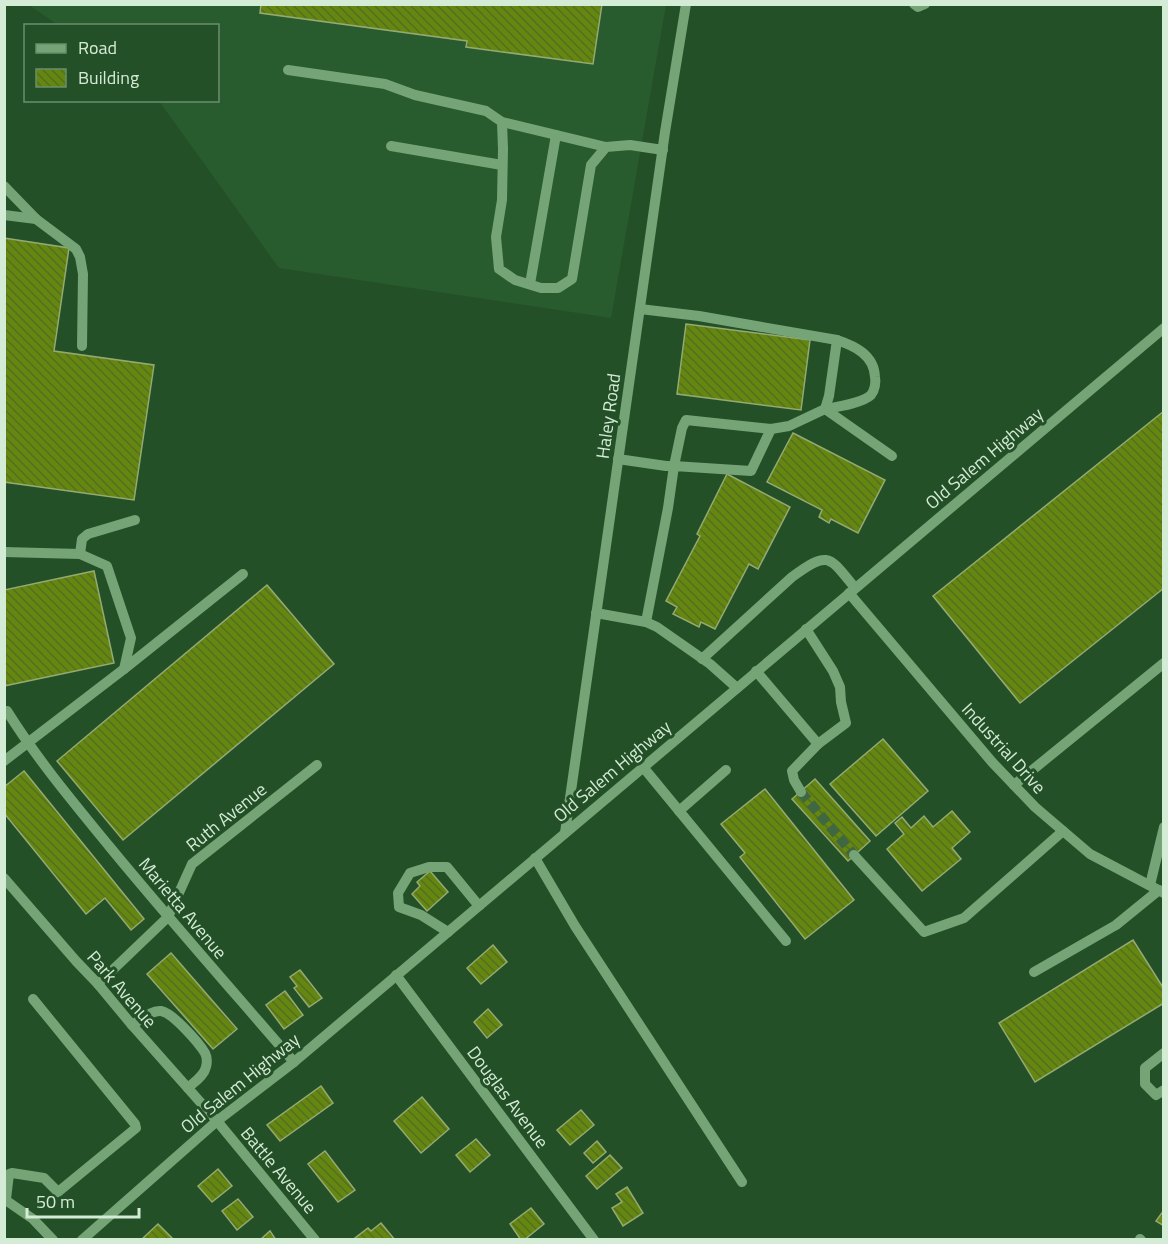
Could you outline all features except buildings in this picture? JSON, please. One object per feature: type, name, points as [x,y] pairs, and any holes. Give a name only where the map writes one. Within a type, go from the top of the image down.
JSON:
[{"type":"street","name":"Haley Road","points":[[565,833],[686,4]]},
{"type":"street","points":[[914,4],[918,7],[926,4]]},
{"type":"street","points":[[288,70],[385,84],[415,95],[486,111],[502,122],[606,147],[630,145],[663,150]]},
{"type":"street","points":[[502,122],[502,200],[496,237],[499,268],[515,280],[541,288],[558,288],[572,279],[591,165],[606,147]]},
{"type":"street","points":[[530,284],[556,135]]},
{"type":"street","points":[[391,146],[502,165]]},
{"type":"street","points":[[4,186],[36,219],[76,249],[80,257],[82,346]]},
{"type":"street","points":[[4,215],[36,219]]},
{"type":"street","points":[[640,309],[699,316],[837,340],[851,345],[868,356],[875,369],[876,384],[871,395],[856,402],[825,409],[789,426],[771,429],[686,420],[682,428],[674,466],[669,508],[646,622]]},
{"type":"street","name":"Old Salem Highway","points":[[82,1239],[217,1121],[294,1062],[1164,328]]},
{"type":"street","points":[[825,409],[837,340]]},
{"type":"street","points":[[825,409],[892,456]]},
{"type":"street","points":[[618,459],[666,466],[751,471],[771,429]]},
{"type":"street","points":[[80,554],[82,539],[88,534],[135,520]]},
{"type":"street","points":[[4,552],[80,554],[107,566],[131,638],[124,669]]},
{"type":"street","name":"Industrial Drive","points":[[702,658],[792,577],[817,561],[831,560],[852,590],[984,753],[1035,807],[1090,854],[1158,889]]},
{"type":"street","points":[[4,761],[243,574]]},
{"type":"street","points":[[596,613],[646,622],[657,627],[702,658],[736,688]]},
{"type":"street","points":[[801,792],[792,771],[818,744],[846,723],[840,687],[833,670],[806,629]]},
{"type":"street","points":[[1014,784],[1164,663]]},
{"type":"street","points":[[756,671],[818,744]]},
{"type":"street","name":"Marietta Avenue","points":[[4,712],[7,711],[27,743],[50,773],[168,917],[294,1062]]},
{"type":"street","name":"Ruth Avenue","points":[[98,984],[168,917],[192,864],[317,765]]},
{"type":"street","points":[[643,767],[786,941]]},
{"type":"street","points":[[679,811],[726,770]]},
{"type":"street","points":[[1034,972],[1116,925],[1158,889],[1164,827]]},
{"type":"street","points":[[854,855],[924,932],[964,918],[1063,831]]},
{"type":"street","points":[[535,858],[575,926],[742,1182]]},
{"type":"street","points":[[448,932],[422,915],[399,907],[398,893],[410,873],[429,867],[447,867],[479,906]]},
{"type":"street","name":"Park Avenue","points":[[4,878],[217,1121]]},
{"type":"street","name":"Douglas Avenue","points":[[396,975],[594,1239]]},
{"type":"street","points":[[33,999],[136,1128],[58,1192],[44,1178],[9,1174],[5,1199],[33,1219],[53,1239]]},
{"type":"street","points":[[132,1026],[153,1012],[162,1011],[170,1014],[182,1025],[206,1055],[206,1068],[188,1088]]},
{"type":"street","points":[[1164,1053],[1145,1068],[1145,1084],[1156,1095],[1164,1090]]},
{"type":"street","name":"Battle Avenue","points":[[217,1121],[315,1239]]},
{"type":"shaded area","points":[[29,5],[666,5],[611,318],[279,268],[160,102],[219,102],[219,24],[57,24]]},
{"type":"tunnel","points":[[801,792],[854,855]]}]
